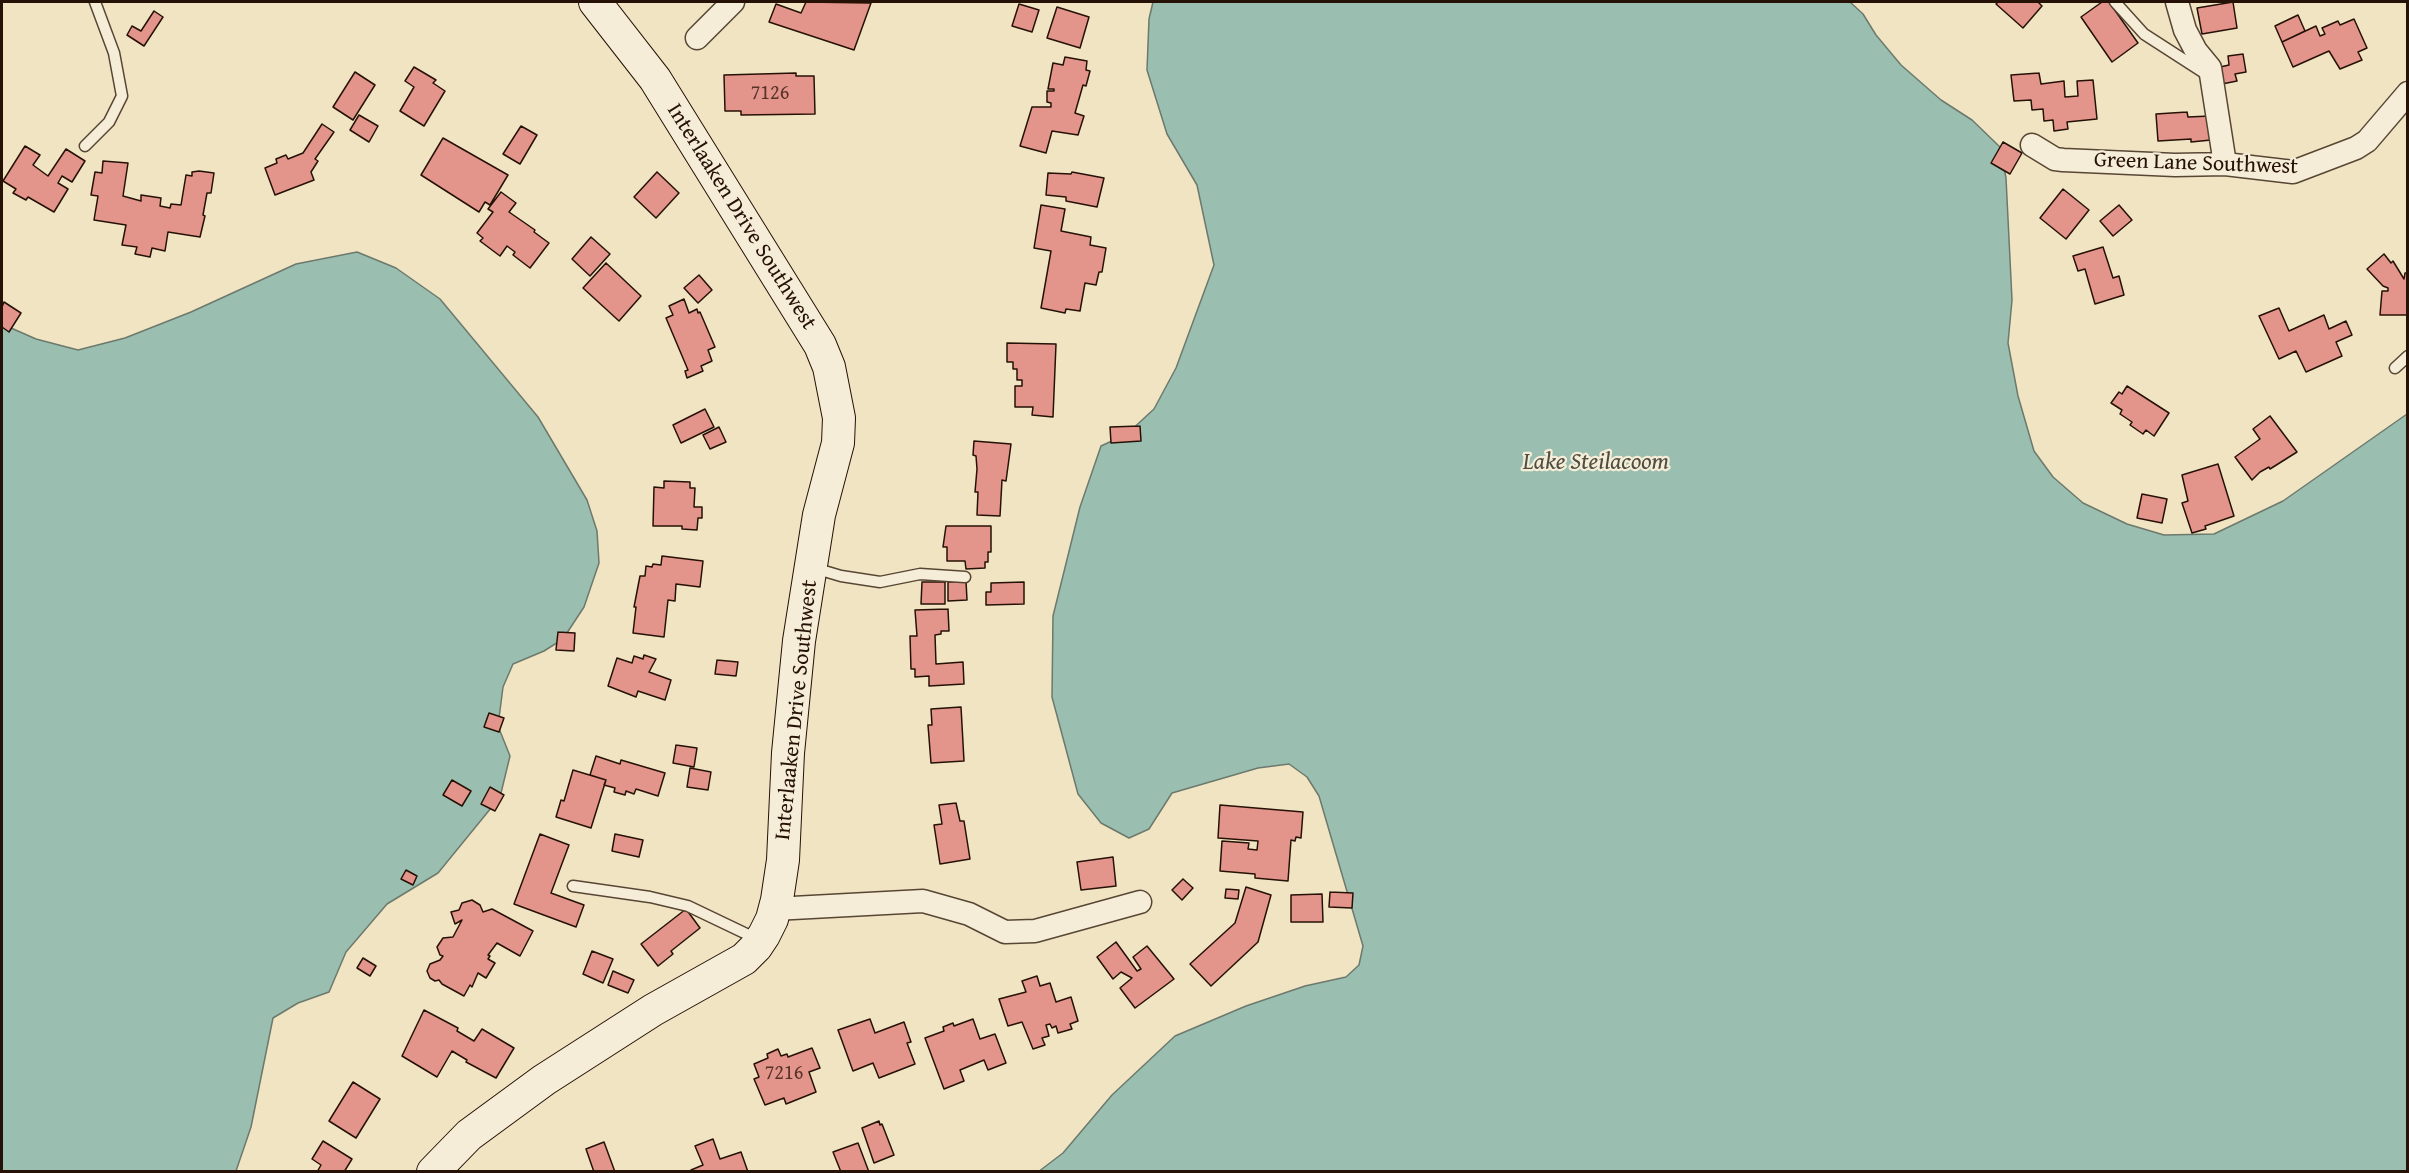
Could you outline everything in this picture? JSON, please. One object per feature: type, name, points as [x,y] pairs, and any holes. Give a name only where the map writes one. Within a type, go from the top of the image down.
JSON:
[{"type":"street","name":"Interlaaken Drive Southwest","points":[[433,1172],[469,1135],[504,1107],[653,1010],[744,958],[760,940],[772,919],[783,860],[788,753],[799,641],[819,515],[838,443],[839,418],[829,367],[820,345],[655,79],[595,2]]},
{"type":"street","points":[[697,38],[733,2]]},
{"type":"street","points":[[2177,2],[2185,30],[2196,51],[2210,68],[2225,164]]},
{"type":"street","name":"Green Lane Southwest","points":[[2032,145],[2055,159],[2063,160],[2175,165],[2225,164],[2293,172],[2342,155],[2367,141],[2408,93]]},
{"type":"street","points":[[774,909],[923,901],[969,914],[1005,932],[1035,931],[1140,902]]},
{"type":"lane","points":[[85,146],[109,122],[122,96],[114,53],[95,2]]},
{"type":"lane","points":[[2115,2],[2144,34],[2211,78]]},
{"type":"lane","points":[[2395,368],[2408,356]]},
{"type":"lane","points":[[811,567],[841,576],[880,582],[920,574],[965,577]]},
{"type":"lane","points":[[573,886],[650,897],[688,906],[760,940]]},
{"type":"water","name":"Lake Steilacoom","points":[[1153,2],[1850,2],[1863,14],[1876,35],[1901,65],[1941,100],[1972,120],[2000,147],[2006,178],[2012,300],[2008,343],[2018,396],[2034,451],[2053,477],[2083,503],[2127,524],[2164,535],[2214,534],[2283,501],[2407,414],[2407,1171],[1038,1172],[1063,1153],[1112,1095],[1175,1036],[1246,1006],[1305,986],[1346,977],[1359,965],[1363,946],[1319,796],[1307,777],[1289,764],[1258,768],[1172,793],[1149,829],[1129,838],[1101,823],[1078,794],[1052,697],[1053,616],[1080,507],[1101,446],[1127,434],[1154,409],[1176,368],[1214,265],[1197,185],[1167,134],[1147,70],[1149,19]]},
{"type":"water","points":[[357,252],[396,268],[440,299],[538,417],[587,500],[597,531],[599,563],[584,607],[563,639],[544,651],[513,664],[503,687],[498,726],[510,756],[500,797],[438,873],[387,904],[346,952],[329,992],[298,1003],[273,1018],[251,1127],[236,1171],[2,1171],[2,324],[36,339],[78,350],[125,338],[191,312],[296,264]]},
{"type":"building","points":[[806,2],[871,3],[854,50],[769,22],[776,4],[801,13]]},
{"type":"building","points":[[1998,2],[2038,2],[2042,6],[2023,28],[1996,4]]},
{"type":"building","points":[[2102,2],[2109,2],[2138,43],[2112,62],[2081,17]]},
{"type":"building","points":[[2233,2],[2237,28],[2202,34],[2197,8]]},
{"type":"building","points":[[1019,4],[1039,10],[1032,32],[1012,26]]},
{"type":"building","points":[[1057,7],[1089,17],[1080,48],[1047,38]]},
{"type":"building","points":[[154,11],[163,17],[144,46],[127,35],[132,26],[141,31]]},
{"type":"building","points":[[2298,15],[2305,31],[2282,42],[2275,26]]},
{"type":"building","points":[[2354,19],[2367,48],[2358,52],[2362,60],[2340,69],[2329,51],[2293,67],[2282,42],[2316,26],[2320,36],[2325,34],[2322,28],[2338,21],[2340,25]]},
{"type":"building","points":[[2243,54],[2246,72],[2235,74],[2237,81],[2222,84],[2220,67],[2229,65],[2228,56]]},
{"type":"building","points":[[1065,57],[1087,61],[1086,70],[1090,71],[1086,86],[1083,85],[1075,113],[1084,116],[1078,135],[1052,131],[1046,153],[1020,146],[1032,107],[1051,107],[1051,103],[1047,102],[1047,91],[1054,91],[1054,89],[1048,89],[1053,63],[1063,65]]},
{"type":"building","points":[[414,67],[436,80],[433,83],[445,91],[424,126],[400,111],[414,87],[405,81]]},
{"type":"building","points":[[355,72],[375,85],[353,120],[333,107]]},
{"type":"building","points":[[796,73],[796,76],[814,76],[815,114],[741,115],[741,111],[725,111],[724,75]]},
{"type":"building","points":[[2039,73],[2041,84],[2064,81],[2065,97],[2078,96],[2077,81],[2093,80],[2097,119],[2067,122],[2068,129],[2054,131],[2053,120],[2044,121],[2043,109],[2032,110],[2031,100],[2014,101],[2011,75]]},
{"type":"building","points":[[2187,112],[2188,117],[2210,116],[2211,140],[2158,141],[2156,114]]},
{"type":"building","points":[[359,115],[378,126],[369,142],[350,130]]},
{"type":"building","points":[[322,124],[334,132],[315,159],[318,161],[311,172],[314,180],[275,195],[265,168],[277,163],[276,159],[286,155],[288,159],[303,153]]},
{"type":"building","points":[[521,126],[537,135],[520,164],[503,154]]},
{"type":"building","points":[[443,138],[508,175],[490,205],[485,202],[479,212],[421,175]]},
{"type":"building","points":[[2003,142],[2022,153],[2010,174],[1991,163]]},
{"type":"building","points":[[25,146],[40,155],[33,165],[48,176],[66,149],[85,161],[72,182],[62,176],[58,183],[68,189],[54,212],[28,197],[26,200],[13,193],[16,189],[3,181]]},
{"type":"building","points":[[103,161],[128,163],[123,196],[141,201],[141,195],[161,198],[160,206],[170,208],[171,204],[181,205],[186,175],[192,176],[192,172],[199,171],[214,173],[211,193],[207,193],[200,237],[168,232],[165,251],[152,248],[150,257],[135,254],[137,247],[122,245],[126,225],[94,220],[98,196],[91,195],[95,172],[102,173]]},
{"type":"building","points":[[657,172],[679,193],[656,218],[634,197]]},
{"type":"building","points":[[1072,172],[1104,178],[1097,207],[1066,201],[1066,197],[1046,195],[1048,173],[1071,174]]},
{"type":"building","points":[[2063,189],[2089,210],[2066,239],[2040,218]]},
{"type":"building","points":[[501,192],[516,203],[509,212],[549,243],[530,268],[513,255],[515,252],[507,246],[500,256],[480,241],[483,238],[477,233],[493,212],[488,209]]},
{"type":"building","points":[[1041,205],[1065,209],[1061,231],[1091,237],[1090,245],[1106,248],[1102,272],[1099,272],[1096,285],[1085,283],[1080,311],[1066,309],[1065,313],[1041,308],[1051,251],[1034,248]]},
{"type":"building","points":[[2119,205],[2132,220],[2113,236],[2100,221]]},
{"type":"building","points":[[591,237],[610,254],[590,276],[572,259]]},
{"type":"building","points":[[2103,247],[2113,278],[2119,276],[2124,295],[2095,304],[2085,269],[2078,271],[2073,256]]},
{"type":"building","points":[[2384,254],[2391,263],[2393,261],[2404,279],[2405,273],[2408,273],[2408,315],[2380,315],[2382,291],[2388,291],[2388,288],[2383,286],[2367,269]]},
{"type":"building","points":[[606,263],[641,296],[619,321],[583,288]]},
{"type":"building","points":[[699,275],[712,290],[698,303],[684,288]]},
{"type":"building","points":[[684,299],[689,313],[697,309],[698,313],[700,312],[715,347],[708,350],[712,361],[701,366],[703,371],[687,378],[685,371],[688,370],[666,318],[673,315],[669,306]]},
{"type":"building","points":[[4,302],[21,313],[9,332],[2,327]]},
{"type":"building","points":[[2279,308],[2289,331],[2324,315],[2329,329],[2346,321],[2352,335],[2336,342],[2342,356],[2306,372],[2296,351],[2279,359],[2259,316]]},
{"type":"building","points":[[1007,343],[1056,344],[1053,417],[1032,415],[1033,407],[1015,407],[1015,386],[1022,386],[1022,380],[1017,380],[1017,369],[1013,369],[1013,362],[1007,362]]},
{"type":"building","points":[[2127,386],[2169,413],[2154,436],[2146,430],[2143,434],[2130,425],[2132,422],[2120,414],[2122,410],[2111,403],[2119,392],[2122,394]]},
{"type":"building","points":[[705,409],[714,427],[681,443],[673,425]]},
{"type":"building","points":[[2270,416],[2297,452],[2270,469],[2269,467],[2260,472],[2252,480],[2235,457],[2260,439],[2253,429]]},
{"type":"building","points":[[1140,426],[1141,441],[1111,443],[1110,427]]},
{"type":"building","points":[[719,427],[726,442],[710,449],[703,435]]},
{"type":"building","points":[[974,441],[1011,444],[1006,481],[1002,480],[1000,516],[977,515],[978,492],[975,492],[977,469],[976,456],[973,455]]},
{"type":"building","points":[[2218,464],[2234,516],[2192,533],[2182,503],[2188,501],[2182,475]]},
{"type":"building","points":[[664,481],[690,482],[690,488],[695,488],[694,507],[702,507],[702,518],[698,518],[697,530],[682,529],[682,526],[653,526],[654,487],[664,488]]},
{"type":"building","points":[[2142,494],[2167,499],[2162,523],[2137,518]]},
{"type":"building","points":[[946,526],[991,526],[991,552],[988,552],[988,562],[985,562],[985,568],[966,569],[965,561],[947,561],[947,547],[943,547]]},
{"type":"building","points":[[662,556],[703,561],[700,587],[676,584],[675,601],[668,600],[664,637],[633,633],[636,607],[634,607],[640,576],[645,576],[646,566],[661,565]]},
{"type":"building","points":[[966,581],[967,600],[948,601],[948,582]]},
{"type":"building","points":[[922,582],[945,582],[945,604],[921,604]]},
{"type":"building","points":[[1024,582],[1024,604],[986,605],[986,592],[991,592],[991,583]]},
{"type":"building","points":[[948,609],[949,631],[941,631],[941,634],[935,635],[936,664],[963,662],[964,684],[929,686],[929,676],[915,677],[915,669],[911,669],[910,636],[917,636],[915,610]]},
{"type":"building","points":[[558,632],[575,633],[574,651],[556,650]]},
{"type":"building","points":[[644,655],[656,659],[649,672],[671,680],[665,700],[638,691],[636,697],[608,686],[617,658],[632,663],[634,656],[643,659]]},
{"type":"building","points":[[717,660],[738,662],[736,676],[715,674]]},
{"type":"building","points":[[961,707],[964,761],[931,763],[928,725],[932,725],[931,709]]},
{"type":"building","points":[[489,713],[504,718],[499,732],[484,727]]},
{"type":"building","points":[[676,745],[697,748],[694,767],[673,763]]},
{"type":"building","points":[[596,756],[620,764],[621,760],[665,773],[658,796],[636,789],[634,794],[626,791],[625,795],[614,792],[615,788],[604,785],[606,780],[590,775]]},
{"type":"building","points":[[690,768],[711,772],[708,790],[687,787]]},
{"type":"building","points":[[573,770],[606,780],[591,828],[556,817],[561,800],[564,801]]},
{"type":"building","points":[[452,780],[471,791],[462,806],[443,795]]},
{"type":"building","points":[[490,787],[504,795],[495,811],[481,804]]},
{"type":"building","points":[[956,803],[960,821],[964,821],[970,859],[940,864],[934,825],[942,824],[939,805]]},
{"type":"building","points":[[1220,805],[1303,812],[1301,838],[1296,837],[1295,841],[1291,840],[1288,881],[1255,878],[1255,874],[1220,871],[1222,841],[1249,843],[1248,849],[1257,850],[1258,841],[1218,838]]},
{"type":"building","points":[[540,834],[569,845],[551,893],[584,905],[576,927],[514,904]]},
{"type":"building","points":[[615,834],[643,840],[639,857],[612,851]]},
{"type":"building","points":[[1113,857],[1116,886],[1081,890],[1077,862]]},
{"type":"building","points":[[406,870],[417,876],[413,885],[401,879]]},
{"type":"building","points":[[1183,879],[1193,888],[1182,900],[1172,890]]},
{"type":"building","points":[[1246,887],[1271,895],[1258,942],[1211,986],[1190,964],[1235,923]]},
{"type":"building","points":[[1226,889],[1239,890],[1238,899],[1225,898]]},
{"type":"building","points":[[1330,892],[1353,893],[1352,908],[1329,907]]},
{"type":"building","points":[[1322,894],[1323,922],[1291,922],[1291,895]]},
{"type":"building","points":[[472,900],[480,905],[483,912],[492,909],[533,931],[520,956],[497,943],[488,955],[490,956],[488,959],[495,963],[486,978],[478,973],[472,987],[470,985],[464,996],[439,980],[435,981],[430,978],[427,971],[430,964],[440,960],[443,956],[440,955],[437,947],[443,938],[453,937],[462,920],[455,924],[451,912],[459,910],[462,903]]},
{"type":"building","points":[[686,909],[700,928],[671,951],[673,954],[658,966],[641,944]]},
{"type":"building","points":[[1116,942],[1137,971],[1141,969],[1133,957],[1147,946],[1174,979],[1135,1008],[1120,988],[1132,978],[1121,972],[1113,979],[1097,957]]},
{"type":"building","points":[[592,951],[613,959],[603,983],[583,974]]},
{"type":"building","points":[[363,958],[376,966],[370,976],[357,968]]},
{"type":"building","points":[[613,971],[634,980],[628,993],[608,985]]},
{"type":"building","points":[[1037,976],[1040,986],[1050,983],[1056,1002],[1071,997],[1078,1021],[1070,1024],[1072,1029],[1058,1033],[1056,1026],[1052,1028],[1050,1024],[1046,1025],[1049,1036],[1042,1038],[1045,1045],[1033,1049],[1022,1022],[1008,1026],[999,999],[1026,992],[1022,981]]},
{"type":"building","points":[[424,1010],[458,1028],[457,1031],[474,1041],[482,1029],[514,1048],[496,1078],[466,1062],[467,1060],[452,1051],[437,1077],[402,1056]]},
{"type":"building","points":[[870,1019],[875,1033],[904,1022],[911,1042],[907,1043],[915,1064],[879,1078],[873,1063],[853,1071],[838,1030]]},
{"type":"building","points":[[973,1019],[980,1039],[995,1034],[1006,1063],[988,1070],[984,1060],[960,1070],[964,1081],[944,1089],[925,1038],[944,1031],[943,1027],[953,1023],[954,1026]]},
{"type":"building","points":[[812,1048],[820,1068],[809,1072],[816,1092],[786,1104],[784,1098],[765,1105],[754,1079],[759,1077],[754,1064],[768,1058],[767,1054],[778,1049],[781,1056],[787,1054],[788,1057]]},
{"type":"building","points":[[353,1082],[380,1099],[356,1138],[329,1121]]},
{"type":"building","points":[[879,1121],[894,1155],[874,1163],[862,1128]]},
{"type":"building","points":[[713,1139],[720,1159],[741,1152],[748,1172],[692,1172],[691,1170],[703,1165],[695,1146]]},
{"type":"building","points":[[323,1141],[352,1159],[344,1172],[317,1172],[321,1165],[312,1159]]},
{"type":"building","points":[[604,1142],[615,1172],[594,1172],[586,1149]]},
{"type":"building","points":[[858,1143],[869,1172],[841,1172],[833,1152]]}]
